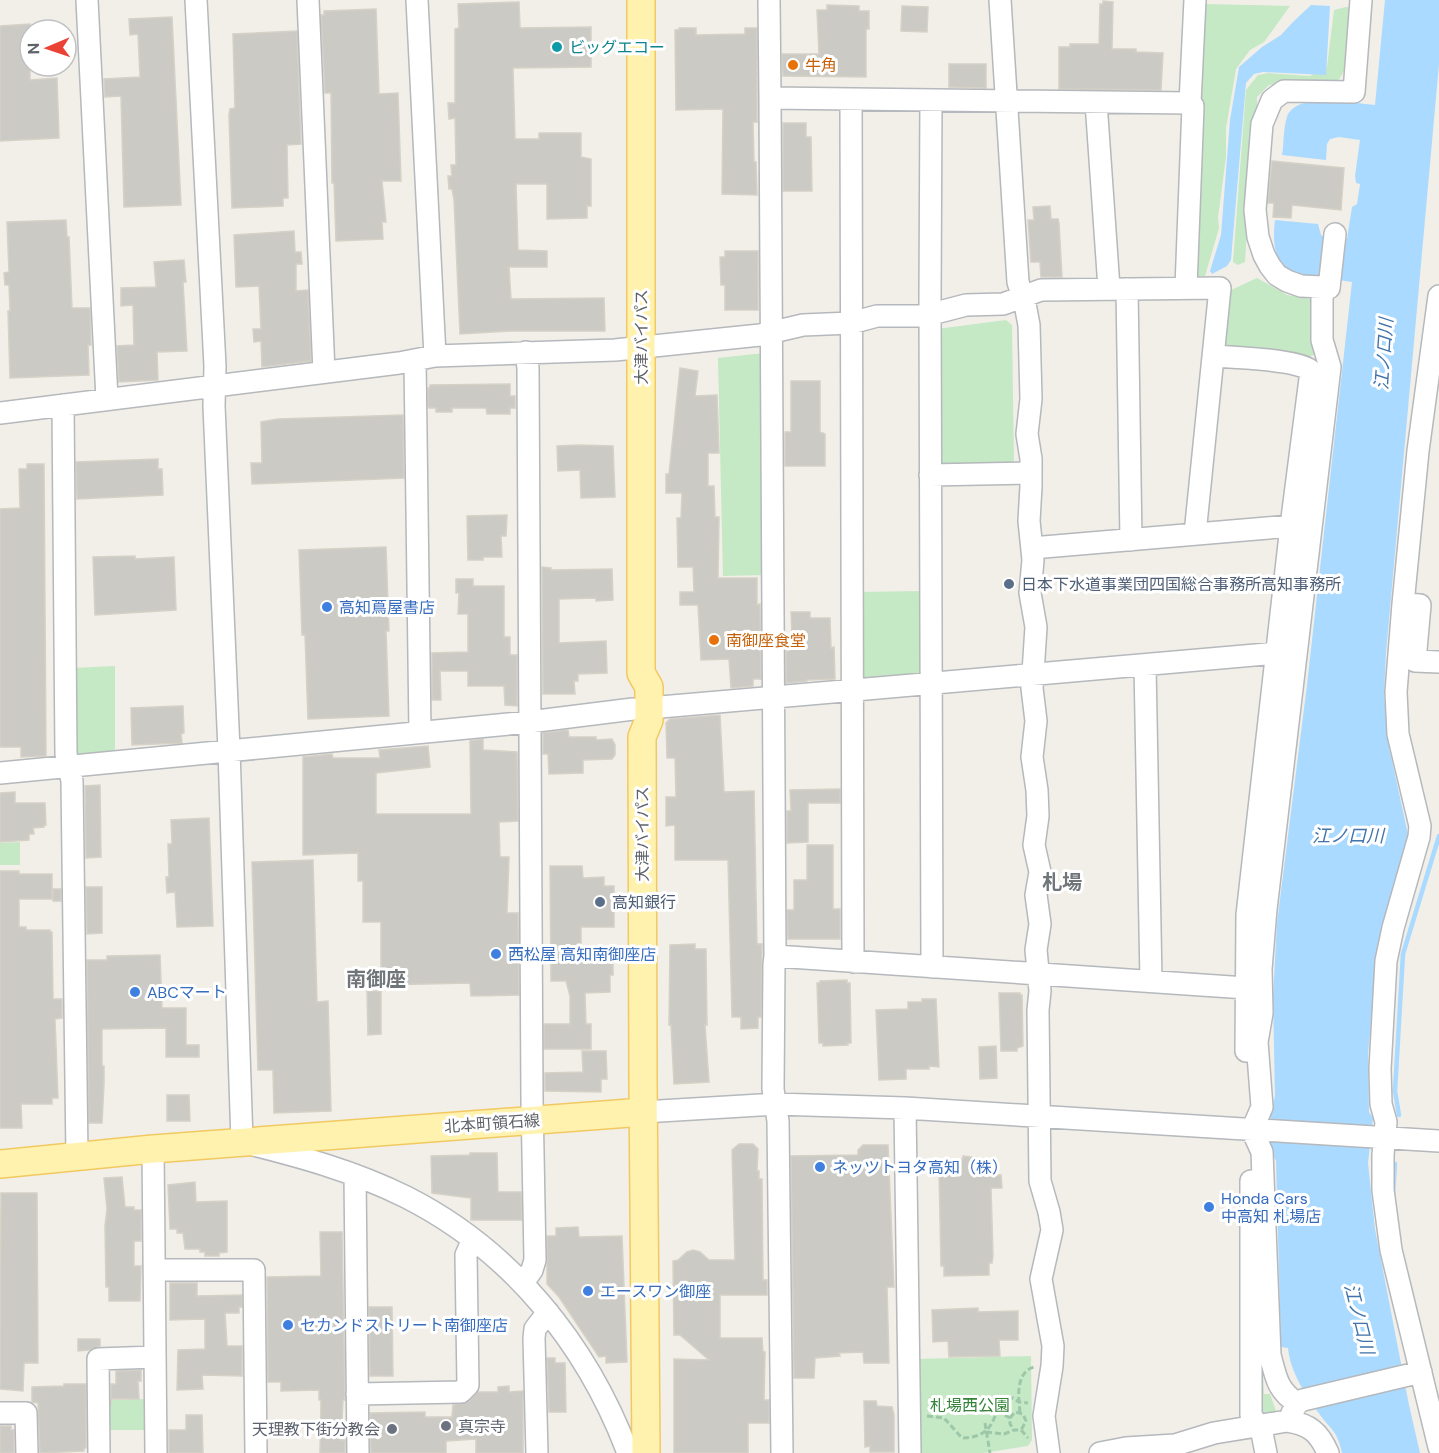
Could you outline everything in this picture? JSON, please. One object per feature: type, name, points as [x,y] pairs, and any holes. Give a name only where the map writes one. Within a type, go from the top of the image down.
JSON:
[{"type":"main road","name":"大津バイパス","points":[[641,0],[641,673],[633,682],[641,709],[633,726],[642,737],[643,1112]]},
{"type":"main road","name":"北本町領石線","points":[[0,1164],[153,1149],[643,1112]]},
{"type":"main road","points":[[643,1112],[646,1453]]},
{"type":"street","points":[[87,0],[107,399]]},
{"type":"street","points":[[196,0],[215,366],[242,1142],[355,1175],[406,1197],[473,1239],[523,1283],[548,1312],[592,1376],[613,1415],[628,1453]]},
{"type":"street","points":[[308,0],[324,372]]},
{"type":"street","points":[[417,0],[425,358],[420,732]]},
{"type":"street","points":[[769,0],[775,957],[773,1089],[778,1121],[782,1453]]},
{"type":"street","points":[[1000,0],[1018,282],[1029,325],[1031,399],[1027,434],[1031,474],[1029,520],[1032,548],[1029,593],[1036,634],[1032,675],[1036,721],[1032,757],[1038,816],[1034,846],[1040,872],[1036,895],[1040,924],[1036,950],[1040,991],[1038,1010],[1040,1181],[1052,1230],[1041,1279],[1053,1346],[1042,1449]]},
{"type":"street","points":[[1186,287],[1195,0]]},
{"type":"street","points":[[1327,286],[1300,286],[1287,281],[1270,266],[1264,255],[1258,237],[1255,210],[1262,123],[1272,100],[1284,91],[1354,92],[1361,0]]},
{"type":"street","points":[[770,98],[1190,103]]},
{"type":"street","points":[[851,99],[853,962]]},
{"type":"street","points":[[931,100],[932,967]]},
{"type":"street","points":[[1096,102],[1118,288],[1131,540]]},
{"type":"street","points":[[1266,1453],[1264,1441],[1251,1415],[1259,1131],[1262,1107],[1257,1042],[1262,1013],[1261,969],[1266,909],[1330,367],[1322,340],[1335,234]]},
{"type":"street","points":[[0,413],[425,358],[642,347],[772,332],[803,325],[851,323],[884,315],[930,315],[966,305],[1004,304],[1041,290],[1220,288],[1195,534]]},
{"type":"street","points":[[1439,297],[1418,451],[1402,604],[1396,720],[1420,826],[1416,853],[1393,928],[1386,961],[1380,1069],[1381,1104],[1386,1122],[1379,1137],[1387,1224],[1398,1280],[1439,1447]]},
{"type":"street","points":[[523,1283],[535,1260],[532,1120],[528,368],[526,352]]},
{"type":"street","points":[[1214,356],[1290,363],[1307,367],[1311,371],[1247,915],[1245,1036],[1262,1152],[1270,1355],[1279,1386],[1297,1408],[1305,1425],[1320,1436],[1328,1453]]},
{"type":"street","points":[[63,405],[66,754],[72,781],[77,1156]]},
{"type":"street","points":[[930,475],[1031,474]]},
{"type":"street","points":[[1032,548],[1291,526]]},
{"type":"street","points":[[1402,604],[1420,605],[1415,661],[1439,662]]},
{"type":"street","points":[[0,774],[641,709],[1277,653]]},
{"type":"street","points":[[1145,665],[1151,981]]},
{"type":"street","points":[[775,957],[1246,988]]},
{"type":"street","points":[[643,1112],[775,1104],[905,1108],[1439,1141]]},
{"type":"street","points":[[905,1108],[910,1453]]},
{"type":"street","points":[[153,1149],[156,1453]]},
{"type":"street","points":[[355,1175],[358,1453]]},
{"type":"street","points":[[357,1394],[461,1392],[468,1385],[466,1255],[473,1239]]},
{"type":"street","points":[[155,1270],[254,1270],[256,1453]]},
{"type":"street","points":[[537,1453],[534,1338],[535,1329],[548,1312]]},
{"type":"street","points":[[99,1453],[98,1359],[155,1357]]},
{"type":"street","points":[[1100,1453],[1126,1448],[1175,1445],[1214,1433],[1280,1421],[1297,1408],[1423,1376]]},
{"type":"street","points":[[0,1413],[26,1413],[27,1453]]},
{"type":"path","points":[[1021,1430],[1026,1421],[1025,1416],[1020,1412],[1019,1402],[1022,1375],[1027,1369],[1035,1367]]},
{"type":"path","points":[[910,1416],[944,1418],[962,1438],[975,1438],[986,1432],[997,1411],[1007,1400],[1016,1399],[1019,1402],[1035,1403]]},
{"type":"path","points":[[997,1411],[1010,1419]]},
{"type":"path","points":[[1014,1430],[1010,1425],[1010,1419],[1015,1412],[1020,1412]]},
{"type":"path","points":[[985,1423],[990,1453]]},
{"type":"path","points":[[986,1432],[1004,1434],[1021,1430],[1042,1449]]},
{"type":"green space","points":[[1201,4],[1290,6],[1264,42],[1250,50],[1236,69],[1226,128],[1226,157],[1218,217],[1219,228],[1205,276],[1198,276],[1195,272],[1202,101],[1200,96]]},
{"type":"green space","points":[[1354,8],[1347,66],[1338,81],[1269,85],[1257,97],[1245,262],[1238,265],[1233,262],[1246,90],[1258,75],[1268,73],[1310,76],[1327,67],[1334,10]]},
{"type":"green space","points":[[1257,278],[1287,295],[1311,299],[1314,302],[1317,353],[1305,359],[1225,348],[1223,343],[1229,291]]},
{"type":"green space","points":[[1006,320],[1012,325],[1014,467],[943,468],[938,463],[937,329]]},
{"type":"green space","points":[[765,353],[766,575],[723,576],[718,358]]},
{"type":"green space","points":[[925,591],[925,670],[920,675],[865,679],[860,674],[859,592]]},
{"type":"green space","points":[[115,666],[115,751],[73,755],[73,668]]},
{"type":"green space","points":[[20,842],[20,865],[0,865],[0,843]]},
{"type":"green space","points":[[1262,1348],[1264,1394],[1270,1394],[1278,1412],[1263,1416],[1258,1408]]},
{"type":"green space","name":"札場西公園","points":[[1031,1356],[1032,1440],[1028,1446],[983,1453],[918,1453],[917,1359]]},
{"type":"green space","points":[[148,1399],[148,1430],[106,1430],[105,1400]]},
{"type":"water","name":"江ノ口川","points":[[1385,0],[1439,0],[1439,64],[1384,695],[1389,747],[1409,839],[1387,908],[1378,946],[1368,1054],[1369,1112],[1373,1118],[1368,1163],[1375,1229],[1420,1453],[1342,1453],[1336,1434],[1313,1405],[1299,1382],[1289,1357],[1288,1348],[1281,1347],[1276,1161],[1269,1146],[1271,1112],[1275,1096],[1273,997],[1277,923],[1307,685],[1352,282],[1305,276],[1293,272],[1284,266],[1277,256],[1274,241],[1275,220],[1318,224],[1321,235],[1327,239],[1347,239],[1352,207],[1357,204],[1360,184],[1356,183],[1355,176],[1360,140],[1339,137],[1330,139],[1327,144],[1326,160],[1282,155],[1285,126],[1287,117],[1293,109],[1302,104],[1326,101],[1375,105]]},
{"type":"water","points":[[1311,5],[1330,6],[1326,75],[1263,72],[1254,74],[1246,83],[1231,260],[1227,266],[1212,274],[1210,271],[1221,235],[1230,120],[1239,67],[1262,47],[1281,35]]},
{"type":"building","points":[[1103,1],[1113,2],[1112,49],[1136,49],[1136,52],[1163,53],[1161,90],[1059,89],[1059,47],[1070,47],[1070,44],[1099,44],[1100,4],[1103,4]]},
{"type":"building","points":[[519,2],[520,28],[591,27],[591,67],[513,68],[515,139],[539,139],[539,133],[581,133],[581,157],[591,159],[591,206],[587,206],[587,218],[547,219],[547,184],[516,184],[518,250],[547,251],[547,267],[509,267],[511,299],[604,298],[605,331],[512,331],[460,334],[454,200],[452,189],[449,189],[448,176],[452,176],[451,165],[456,165],[455,118],[449,119],[448,103],[455,103],[455,29],[459,28],[458,4]]},
{"type":"building","points":[[827,5],[859,6],[859,11],[869,11],[869,29],[866,29],[866,77],[783,76],[782,54],[819,54],[817,10],[827,10]]},
{"type":"building","points":[[902,6],[928,7],[927,32],[901,31]]},
{"type":"building","points":[[376,9],[379,94],[398,93],[401,181],[382,181],[386,222],[382,222],[383,239],[336,241],[334,183],[332,183],[331,93],[325,93],[321,15],[324,15],[324,11]]},
{"type":"building","points":[[172,17],[181,205],[124,207],[121,96],[105,97],[104,79],[140,77],[138,34],[130,35],[129,19]]},
{"type":"building","points":[[18,25],[18,78],[30,78],[30,80],[57,78],[59,138],[0,141],[0,26]]},
{"type":"building","points":[[696,28],[696,35],[745,34],[745,28],[757,28],[757,122],[753,122],[757,195],[722,194],[723,109],[676,110],[675,30]]},
{"type":"building","points":[[297,31],[301,144],[287,145],[288,198],[283,198],[283,206],[232,208],[229,115],[230,109],[235,108],[233,34]]},
{"type":"building","points":[[949,64],[986,64],[986,88],[949,87]]},
{"type":"building","points":[[783,123],[806,123],[806,137],[811,137],[812,191],[783,191]]},
{"type":"building","points":[[1272,161],[1344,168],[1341,210],[1292,205],[1291,218],[1273,217],[1274,203],[1268,203]]},
{"type":"building","points":[[1050,206],[1051,219],[1058,219],[1059,223],[1062,277],[1041,277],[1040,262],[1031,262],[1028,220],[1034,220],[1033,207]]},
{"type":"building","points":[[66,220],[67,237],[69,237],[72,308],[90,308],[89,375],[10,378],[9,285],[5,285],[4,273],[9,272],[7,222]]},
{"type":"building","points":[[294,231],[295,252],[301,252],[302,264],[296,264],[296,291],[308,290],[311,361],[262,367],[261,341],[254,342],[253,329],[261,329],[259,286],[236,287],[234,235]]},
{"type":"building","points":[[725,251],[758,251],[758,310],[725,310],[725,285],[721,285],[720,257],[725,257]]},
{"type":"building","points":[[184,260],[187,351],[157,352],[158,380],[119,382],[117,346],[134,345],[133,305],[121,306],[121,288],[156,287],[154,262]]},
{"type":"building","points":[[680,368],[698,371],[695,396],[717,395],[719,453],[708,453],[708,486],[714,486],[715,517],[719,517],[718,578],[757,578],[757,605],[760,604],[761,679],[753,679],[753,686],[731,688],[729,659],[701,660],[698,605],[680,605],[680,592],[694,592],[693,567],[678,567],[677,518],[681,518],[682,493],[666,493],[666,474],[669,474]]},
{"type":"building","points":[[791,381],[820,381],[820,432],[825,434],[825,466],[785,466],[785,432],[791,432]]},
{"type":"building","points":[[510,384],[510,396],[515,396],[515,408],[510,408],[510,414],[487,414],[486,408],[452,408],[452,412],[436,412],[436,408],[428,406],[430,385]]},
{"type":"building","points":[[403,415],[404,478],[252,484],[251,463],[262,463],[261,422],[278,419]]},
{"type":"building","points":[[557,446],[613,446],[615,497],[581,498],[580,470],[558,471]]},
{"type":"building","points":[[158,459],[158,469],[162,469],[163,495],[77,499],[76,462]]},
{"type":"building","points":[[27,464],[44,464],[46,756],[21,757],[21,747],[0,747],[0,509],[20,508],[19,469],[27,469]]},
{"type":"building","points":[[507,515],[506,536],[501,536],[502,557],[468,560],[467,516]]},
{"type":"building","points":[[386,547],[389,716],[308,719],[299,550]]},
{"type":"building","points":[[135,556],[135,559],[174,557],[176,610],[95,615],[93,557]]},
{"type":"building","points":[[542,567],[551,568],[551,570],[612,569],[613,600],[559,599],[559,643],[606,641],[607,673],[578,674],[578,681],[574,681],[575,694],[543,694]]},
{"type":"building","points":[[456,579],[473,579],[473,586],[504,586],[504,637],[510,637],[510,655],[517,655],[517,706],[505,705],[504,686],[468,686],[468,671],[440,671],[441,700],[432,700],[432,653],[468,652],[468,614],[458,614],[459,593],[456,593]]},
{"type":"building","points":[[791,612],[810,612],[810,618],[830,618],[835,679],[786,683],[786,637],[792,637]]},
{"type":"building","points":[[183,706],[182,743],[132,745],[131,708]]},
{"type":"building","points":[[720,715],[724,792],[754,791],[757,944],[762,944],[761,1017],[758,1017],[758,1028],[741,1029],[741,1017],[732,1017],[728,860],[675,860],[675,825],[666,826],[666,797],[676,797],[675,758],[667,758],[666,723],[670,719]]},
{"type":"building","points":[[568,730],[569,737],[612,739],[615,745],[615,755],[612,759],[583,760],[583,773],[549,774],[548,754],[543,754],[543,733]]},
{"type":"building","points":[[483,739],[483,750],[517,752],[518,821],[499,822],[500,857],[509,857],[507,913],[518,913],[519,995],[471,996],[470,983],[381,985],[381,922],[363,922],[363,881],[358,881],[358,853],[303,855],[303,757],[332,754],[333,758],[380,758],[379,750],[428,746],[430,767],[376,773],[376,814],[471,814],[470,741]]},
{"type":"building","points":[[100,785],[101,857],[86,858],[85,786]]},
{"type":"building","points":[[840,789],[840,803],[808,803],[808,842],[787,843],[787,811],[791,811],[790,790]]},
{"type":"building","points":[[15,792],[15,803],[45,803],[46,825],[33,828],[34,834],[29,834],[29,840],[0,842],[0,793]]},
{"type":"building","points":[[209,818],[213,926],[177,927],[175,892],[167,893],[166,877],[169,877],[168,844],[172,844],[171,820]]},
{"type":"building","points":[[807,845],[833,845],[833,909],[840,909],[840,939],[788,939],[787,910],[794,910],[794,880],[807,880]]},
{"type":"building","points":[[313,860],[317,1002],[328,1001],[331,1111],[274,1113],[273,1070],[258,1070],[252,862]]},
{"type":"building","points":[[550,866],[582,866],[583,878],[604,877],[604,886],[614,886],[614,927],[581,927],[581,956],[600,956],[600,962],[613,962],[610,992],[585,993],[586,1024],[591,1024],[591,1049],[544,1049],[544,1024],[570,1024],[570,996],[566,981],[551,981]]},
{"type":"building","points":[[0,871],[19,871],[19,874],[52,874],[52,899],[19,899],[19,927],[26,927],[26,930],[50,930],[52,932],[53,999],[62,999],[62,1018],[55,1019],[58,1098],[52,1098],[52,1104],[21,1104],[22,1128],[0,1128]]},
{"type":"building","points":[[86,887],[102,887],[102,933],[87,934]]},
{"type":"building","points":[[53,889],[61,889],[61,901],[53,901]]},
{"type":"building","points":[[695,944],[695,949],[706,949],[707,1025],[705,1025],[709,1082],[674,1084],[671,1025],[669,1025],[670,945]]},
{"type":"building","points":[[160,955],[162,1008],[186,1008],[186,1045],[199,1045],[199,1057],[166,1057],[166,1028],[102,1029],[104,1084],[102,1123],[89,1123],[87,960],[107,960],[107,956]]},
{"type":"building","points":[[847,980],[847,983],[850,983],[851,1043],[823,1046],[823,1043],[819,1043],[817,983]]},
{"type":"building","points":[[367,991],[381,991],[381,1034],[368,1035]]},
{"type":"building","points":[[999,993],[1020,993],[1022,995],[1023,1046],[1017,1048],[1017,1051],[1001,1051]]},
{"type":"building","points":[[922,999],[936,999],[939,1067],[906,1069],[906,1079],[879,1080],[876,1010],[908,1009],[908,1002],[922,1002]]},
{"type":"building","points":[[996,1046],[997,1078],[980,1079],[979,1047]]},
{"type":"building","points":[[582,1051],[606,1051],[607,1079],[601,1079],[601,1092],[545,1091],[545,1073],[583,1072]]},
{"type":"building","points":[[167,1095],[189,1095],[190,1121],[167,1121]]},
{"type":"building","points":[[739,1144],[753,1144],[758,1149],[757,1171],[759,1171],[759,1179],[762,1179],[763,1280],[767,1280],[767,1295],[720,1295],[720,1338],[762,1338],[763,1352],[765,1352],[764,1400],[769,1400],[769,1423],[748,1423],[748,1453],[674,1453],[674,1359],[709,1360],[680,1335],[674,1335],[673,1261],[693,1250],[700,1252],[709,1260],[735,1260],[732,1150]]},
{"type":"building","points":[[863,1145],[888,1145],[894,1287],[887,1287],[889,1363],[864,1363],[863,1352],[839,1353],[840,1356],[815,1358],[814,1378],[794,1378],[791,1156],[858,1155],[858,1150]]},
{"type":"building","points":[[470,1153],[497,1153],[498,1192],[521,1192],[522,1220],[471,1220],[471,1198],[432,1193],[431,1156],[470,1155]]},
{"type":"building","points":[[963,1156],[987,1159],[987,1169],[990,1169],[991,1175],[1001,1175],[1002,1188],[991,1188],[993,1256],[992,1263],[989,1263],[989,1275],[944,1276],[944,1266],[941,1266],[939,1170],[942,1170],[942,1160],[963,1159]]},
{"type":"building","points":[[122,1177],[125,1207],[141,1210],[141,1241],[134,1241],[134,1266],[141,1266],[140,1301],[109,1301],[109,1287],[106,1287],[107,1209],[104,1178]]},
{"type":"building","points":[[195,1182],[196,1202],[227,1201],[227,1252],[219,1253],[219,1256],[205,1256],[205,1252],[200,1252],[200,1249],[185,1249],[183,1233],[177,1233],[177,1229],[170,1229],[168,1185]]},
{"type":"building","points":[[1,1193],[37,1193],[38,1363],[24,1363],[23,1391],[0,1389]]},
{"type":"building","name":"エースワン御座","points":[[578,1227],[579,1237],[622,1236],[627,1362],[606,1363],[606,1356],[599,1357],[559,1297],[547,1284],[547,1236],[556,1236],[556,1228]]},
{"type":"building","points":[[320,1232],[342,1232],[345,1400],[343,1400],[341,1440],[345,1440],[345,1453],[320,1453],[321,1400],[319,1400],[319,1390],[281,1391],[281,1382],[268,1382],[267,1277],[321,1276]]},
{"type":"building","points":[[170,1283],[197,1283],[197,1296],[242,1295],[242,1307],[239,1307],[239,1313],[225,1313],[227,1346],[242,1346],[242,1376],[202,1375],[203,1389],[177,1390],[178,1350],[205,1349],[205,1319],[170,1320]]},
{"type":"building","points":[[369,1307],[392,1307],[393,1376],[370,1376]]},
{"type":"building","points":[[978,1308],[978,1312],[1018,1311],[1018,1340],[999,1340],[1000,1356],[949,1357],[948,1341],[933,1342],[932,1310]]},
{"type":"building","points":[[78,1339],[100,1339],[100,1346],[78,1351]]},
{"type":"building","points":[[547,1358],[555,1358],[555,1363],[565,1363],[566,1412],[549,1412]]},
{"type":"building","points":[[141,1370],[141,1381],[138,1381],[139,1399],[111,1399],[111,1384],[116,1384],[116,1371]]},
{"type":"building","points":[[64,1384],[86,1384],[86,1448],[84,1451],[40,1453],[38,1403],[32,1402],[32,1387],[64,1386]]},
{"type":"building","points":[[509,1386],[509,1392],[523,1391],[523,1453],[476,1453],[476,1439],[446,1441],[446,1453],[371,1453],[370,1413],[425,1412],[425,1417],[452,1417],[453,1405],[469,1401],[478,1392],[498,1392],[498,1387]]},
{"type":"building","points":[[864,1401],[876,1401],[877,1406],[892,1407],[894,1452],[870,1452],[870,1446],[865,1447]]},
{"type":"building","points":[[186,1415],[202,1415],[203,1453],[169,1453],[169,1430],[186,1430]]},
{"type":"building","points":[[0,1426],[11,1426],[11,1430],[14,1430],[14,1453],[0,1453]]},
{"type":"waterway","points":[[1399,1115],[1395,1091],[1403,954],[1439,836]]},
{"type":"waterway","points":[[1393,1194],[1395,1164]]},
{"type":"place","name":"ビッグエコー","points":[[557,47]]},
{"type":"place","name":"牛角","points":[[793,65]]},
{"type":"place","name":"日本下水道事業団四国総合事務所高知事務所","points":[[1009,584]]},
{"type":"place","name":"高知蔦屋書店","points":[[327,607]]},
{"type":"place","name":"南御座食堂","points":[[714,640]]},
{"type":"place","name":"高知銀行","points":[[600,902]]},
{"type":"place","name":"西松屋 高知南御座店","points":[[496,954]]},
{"type":"place","name":"ABCマート","points":[[135,992]]},
{"type":"place","name":"ネッツトヨタ高知（株）","points":[[820,1167]]},
{"type":"place","name":"Honda Cars 中高知 札場店","points":[[1209,1207]]},
{"type":"place","name":"エースワン御座","points":[[588,1291]]},
{"type":"place","name":"セカンドストリート南御座店","points":[[288,1325]]},
{"type":"place","name":"真宗寺","points":[[446,1426]]},
{"type":"place","name":"天理教下街分教会","points":[[392,1429]]},
{"type":"district","name":"札場","points":[[1062,882]]},
{"type":"district","name":"南御座","points":[[376,979]]}]
